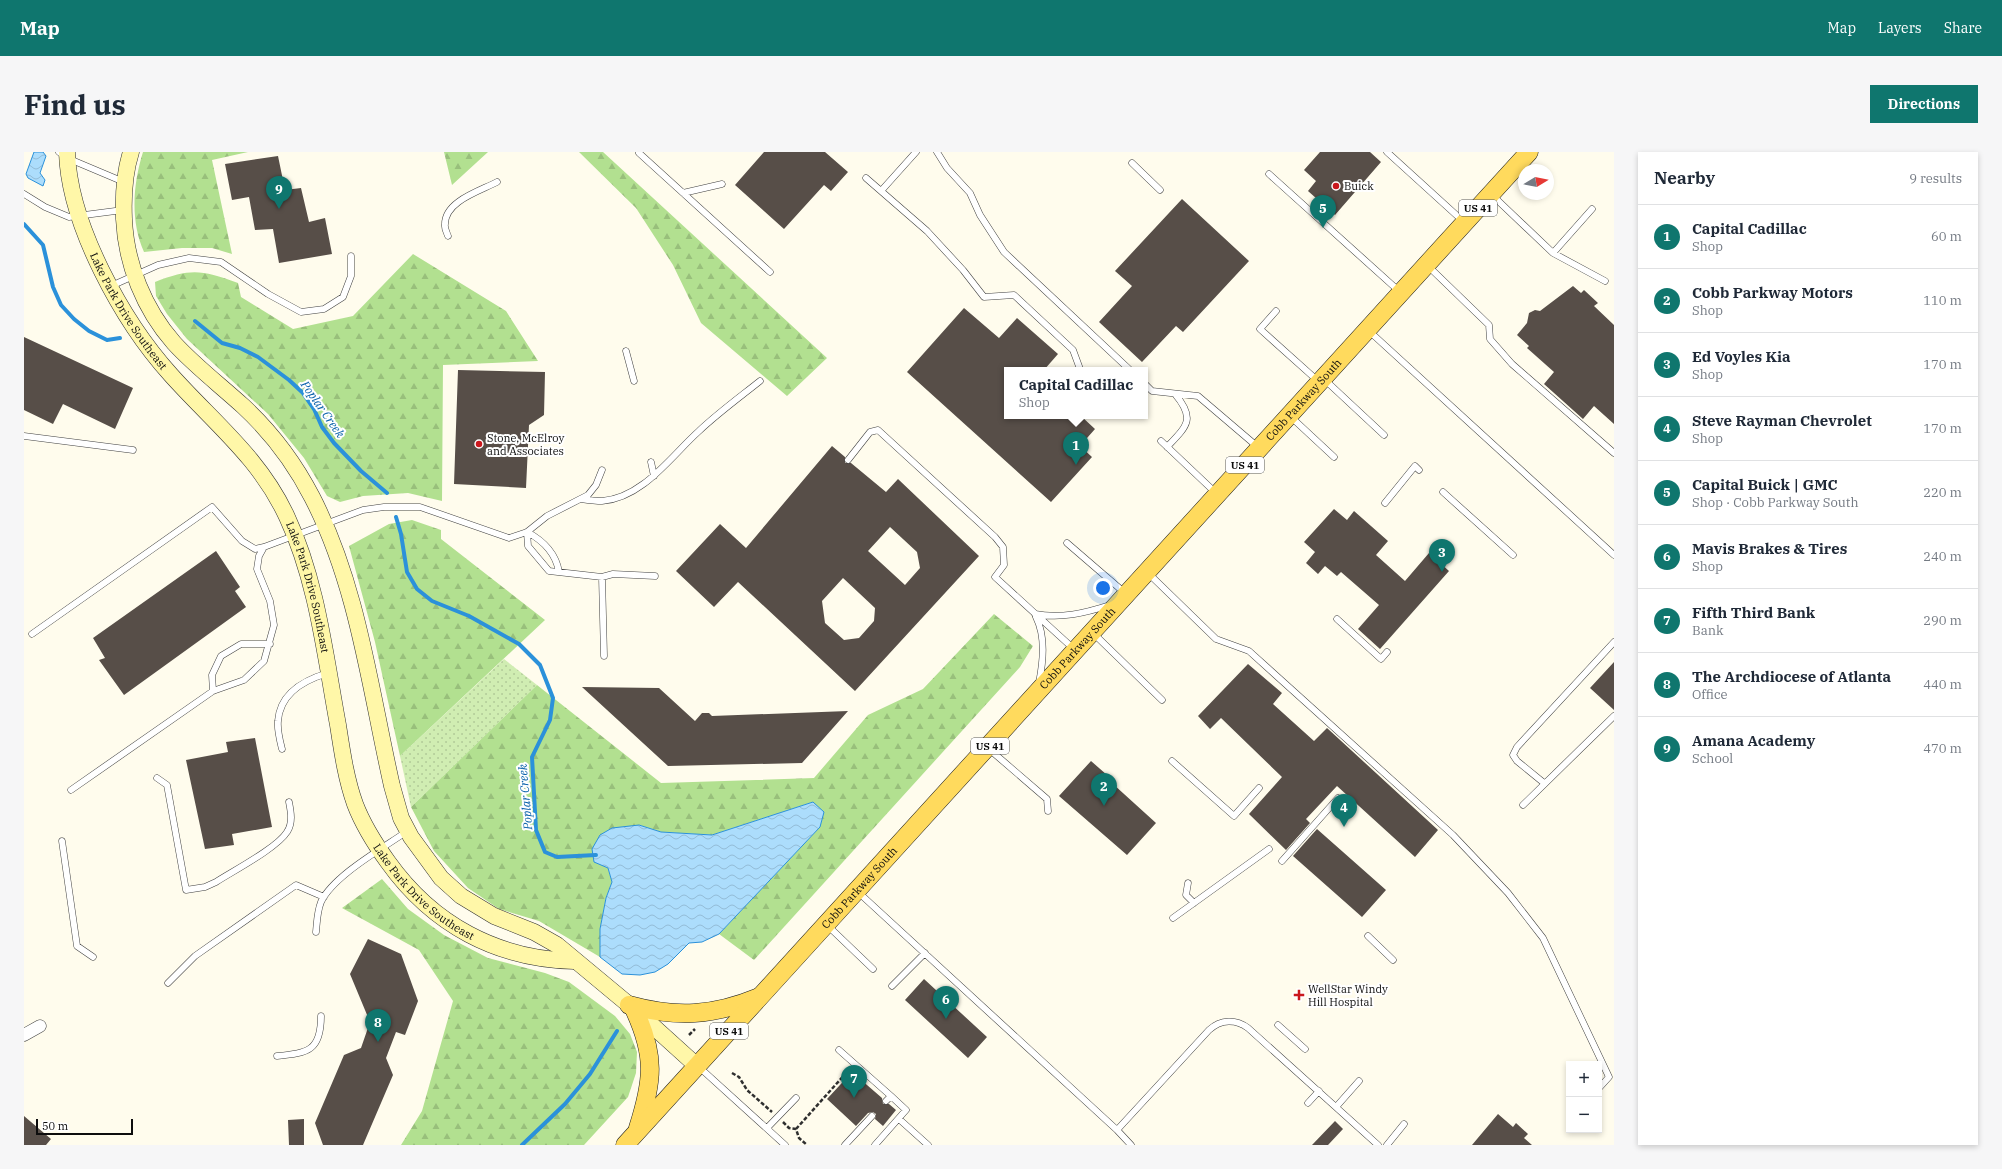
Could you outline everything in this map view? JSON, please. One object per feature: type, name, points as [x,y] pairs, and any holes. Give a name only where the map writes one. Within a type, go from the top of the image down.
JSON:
[{"type":"main road","name":"Cobb Parkway South","points":[[631,1139],[1148,573],[1529,152]]},
{"type":"main road","points":[[632,1007],[662,1013],[690,1014],[719,1009],[762,996]]},
{"type":"main road","points":[[631,1139],[646,1102],[650,1067],[646,1041],[632,1007]]},
{"type":"street","name":"Lake Park Drive Southeast","points":[[131,152],[124,182],[123,210],[126,246],[134,274],[157,320],[174,342],[244,407],[284,453],[300,475],[326,524],[348,590],[392,786],[401,818],[408,831],[425,858],[441,878],[460,896],[494,916],[534,932],[557,945],[574,961],[632,1007],[697,1066]]},
{"type":"street","name":"Lake Park Drive Southeast","points":[[64,154],[79,217],[111,286],[140,336],[172,377],[246,452],[263,474],[288,518],[318,612],[347,776],[355,803],[380,850],[419,899],[440,917],[463,932],[486,942],[517,952],[550,960],[574,961]]},
{"type":"street","points":[[24,1035],[40,1026]]},
{"type":"lane","points":[[881,191],[916,152]]},
{"type":"lane","points":[[937,152],[947,168],[970,193],[980,215],[1004,252],[1127,367]]},
{"type":"lane","points":[[1387,152],[1465,223]]},
{"type":"lane","points":[[639,153],[770,272]]},
{"type":"lane","points":[[64,154],[124,182]]},
{"type":"lane","points":[[1132,163],[1160,190]]},
{"type":"lane","points":[[1269,174],[1401,293]]},
{"type":"lane","points":[[866,178],[927,231],[963,270],[984,297],[1014,295],[1073,350],[1079,367]]},
{"type":"lane","points":[[448,236],[444,225],[448,211],[462,200],[497,182]]},
{"type":"lane","points":[[683,193],[722,184]]},
{"type":"lane","points":[[24,194],[44,207],[64,216],[79,217],[123,210]]},
{"type":"lane","points":[[1491,194],[1553,253],[1605,281]]},
{"type":"lane","points":[[1553,253],[1592,209]]},
{"type":"lane","points":[[111,286],[158,264],[189,258],[221,262],[268,294],[301,312],[324,308],[343,297],[351,276],[351,256]]},
{"type":"lane","points":[[1427,265],[1489,324],[1490,339],[1512,364],[1614,453]]},
{"type":"lane","points":[[1276,311],[1260,329],[1384,435]]},
{"type":"lane","points":[[1368,330],[1614,555]]},
{"type":"lane","points":[[626,351],[634,381]]},
{"type":"lane","points":[[579,499],[602,501],[619,497],[654,476],[699,431],[760,381]]},
{"type":"lane","points":[[1148,387],[1152,391],[1198,396],[1260,449]]},
{"type":"lane","points":[[1167,447],[1182,430],[1187,420],[1185,406],[1176,394]]},
{"type":"lane","points":[[1290,416],[1334,457]]},
{"type":"lane","points":[[848,460],[870,432],[878,430],[995,537],[1003,547],[1004,565],[995,577],[1076,651]]},
{"type":"lane","points":[[24,436],[133,450]]},
{"type":"lane","points":[[1161,441],[1218,495]]},
{"type":"lane","points":[[651,462],[654,476]]},
{"type":"lane","points":[[1385,503],[1416,466],[1419,470]]},
{"type":"lane","points":[[32,634],[212,506],[246,544],[255,549],[264,548],[363,510],[376,507],[420,507],[509,538],[527,532],[547,516],[588,495],[596,485],[602,470]]},
{"type":"lane","points":[[1443,492],[1513,555]]},
{"type":"lane","points":[[527,532],[539,538],[557,560],[559,572]]},
{"type":"lane","points":[[527,532],[528,546],[549,571],[602,577],[613,574],[654,576]]},
{"type":"lane","points":[[1035,614],[1057,617],[1069,616],[1094,610],[1125,598],[1067,543]]},
{"type":"lane","points":[[71,790],[213,691],[244,680],[264,660],[270,644],[274,625],[270,601],[257,569],[259,556],[264,548]]},
{"type":"lane","points":[[1148,573],[1216,639],[1249,651],[1453,835],[1508,893],[1543,938],[1601,1061]]},
{"type":"lane","points":[[602,577],[604,656]]},
{"type":"lane","points":[[1035,614],[1041,631],[1042,644],[1042,670],[1038,693]]},
{"type":"lane","points":[[1337,619],[1381,659],[1388,652]]},
{"type":"lane","points":[[1093,633],[1162,700]]},
{"type":"lane","points":[[1544,783],[1517,761],[1513,755],[1517,747],[1614,642]]},
{"type":"lane","points":[[213,691],[212,675],[221,656],[241,644],[270,644]]},
{"type":"lane","points":[[282,749],[278,722],[285,700],[297,687],[309,679],[328,673]]},
{"type":"lane","points":[[1523,805],[1614,716]]},
{"type":"lane","points":[[988,748],[1046,799],[1048,811]]},
{"type":"lane","points":[[1172,760],[1234,816],[1259,788]]},
{"type":"lane","points":[[157,778],[167,785],[186,890],[204,887],[216,882],[279,842],[288,832],[291,817],[289,802]]},
{"type":"lane","points":[[1282,861],[1338,798]]},
{"type":"lane","points":[[316,932],[318,912],[324,897],[333,885],[408,831]]},
{"type":"lane","points":[[62,841],[77,946],[93,957]]},
{"type":"lane","points":[[1173,918],[1269,849]]},
{"type":"lane","points":[[1188,882],[1186,896],[1194,903]]},
{"type":"lane","points":[[168,983],[195,956],[296,885],[324,897]]},
{"type":"lane","points":[[857,890],[1117,1130],[1131,1145]]},
{"type":"lane","points":[[826,924],[873,969]]},
{"type":"lane","points":[[1368,936],[1393,960]]},
{"type":"lane","points":[[892,986],[925,953]]},
{"type":"lane","points":[[277,1056],[305,1053],[315,1044],[320,1031],[321,1016]]},
{"type":"lane","points":[[1117,1130],[1209,1030],[1222,1022],[1236,1022],[1248,1028],[1378,1145]]},
{"type":"lane","points":[[1278,1025],[1305,1050]]},
{"type":"lane","points":[[839,1050],[906,1110],[875,1145]]},
{"type":"lane","points":[[1602,1062],[1609,1077],[1602,1085]]},
{"type":"lane","points":[[697,1066],[785,1145]]},
{"type":"lane","points":[[1336,1107],[1359,1081]]},
{"type":"lane","points":[[1308,1103],[1319,1091]]},
{"type":"lane","points":[[886,1101],[891,1096]]},
{"type":"lane","points":[[767,1128],[796,1098]]},
{"type":"lane","points":[[845,1145],[872,1116]]},
{"type":"lane","points":[[899,1119],[928,1145]]},
{"type":"lane","points":[[1387,1145],[1404,1124]]},
{"type":"path","points":[[687,1037],[689,1035],[691,1037]]},
{"type":"path","points":[[732,1072],[739,1077],[747,1090],[777,1118],[789,1128],[796,1129]]},
{"type":"path","points":[[796,1129],[847,1072]]},
{"type":"path","points":[[796,1129],[799,1138],[807,1145]]},
{"type":"green space","points":[[143,152],[248,152],[212,160],[232,254],[212,248],[182,248],[144,252],[137,228],[134,202],[137,177]]},
{"type":"green space","points":[[444,152],[488,152],[452,185]]},
{"type":"green space","points":[[579,152],[603,152],[827,358],[787,396],[701,323],[673,265],[636,208]]},
{"type":"green space","points":[[413,254],[506,311],[538,361],[443,365],[442,501],[408,493],[363,496],[340,502],[327,496],[304,458],[268,414],[187,339],[167,314],[156,296],[155,282],[168,277],[196,272],[215,275],[238,283],[241,297],[293,329],[353,316]]},
{"type":"green space","points":[[412,520],[441,530],[441,539],[545,620],[400,756],[375,642],[349,546],[389,524]]},
{"type":"green space","points":[[994,614],[1033,646],[1020,667],[754,960],[719,934],[820,827],[813,802],[712,835],[661,832],[639,825],[608,868],[612,882],[606,898],[600,929],[600,957],[539,921],[499,909],[468,888],[434,851],[411,807],[537,685],[661,783],[814,778],[868,715],[923,689]]},
{"type":"green space","points":[[504,659],[537,685],[411,807],[400,756]]},
{"type":"green space","points":[[382,879],[408,909],[444,935],[488,958],[545,973],[569,982],[615,1016],[630,1034],[637,1052],[636,1073],[628,1097],[584,1145],[401,1145],[422,1111],[453,1001],[419,950],[342,908]]},
{"type":"water","points":[[34,152],[43,152],[46,156],[40,173],[45,180],[43,186],[28,178],[26,174]]},
{"type":"water","points":[[813,802],[824,812],[820,827],[719,934],[702,942],[689,943],[668,964],[655,972],[640,975],[622,974],[600,957],[600,929],[606,898],[612,882],[608,868],[594,862],[592,849],[600,835],[612,828],[639,825],[661,832],[712,835]]},
{"type":"building","points":[[764,152],[825,152],[848,172],[831,191],[824,185],[784,229],[735,185]]},
{"type":"building","name":"Buick","points":[[1320,152],[1370,152],[1381,162],[1335,215],[1308,191],[1316,181],[1304,170]]},
{"type":"building","points":[[278,156],[285,190],[301,188],[309,222],[325,218],[332,254],[279,263],[273,229],[255,230],[249,197],[232,200],[225,164]]},
{"type":"building","points":[[1182,199],[1249,261],[1183,332],[1176,326],[1142,362],[1099,322],[1132,286],[1115,271]]},
{"type":"building","points":[[1573,286],[1581,293],[1584,290],[1598,303],[1594,306],[1614,325],[1614,424],[1594,406],[1583,419],[1544,384],[1554,372],[1527,348],[1529,346],[1517,335],[1527,323],[1529,313],[1535,310],[1540,311]]},
{"type":"building","points":[[964,308],[999,338],[1017,318],[1058,354],[1047,367],[1004,367],[1004,419],[1084,419],[1095,429],[1080,446],[1092,457],[1051,502],[907,372]]},
{"type":"building","points":[[24,337],[133,388],[115,429],[63,404],[53,424],[24,410]]},
{"type":"building","points":[[458,370],[545,372],[544,415],[529,425],[526,488],[454,484]]},
{"type":"building","points":[[832,446],[845,457],[845,463],[851,463],[886,492],[898,479],[979,556],[855,691],[738,582],[714,607],[676,571],[720,524],[746,548]],"holes":[[[890,527],[917,552],[920,568],[905,585],[868,551]],[[843,578],[875,608],[874,621],[859,638],[844,640],[825,623],[822,601]]]},
{"type":"building","points":[[1334,509],[1347,520],[1354,511],[1388,541],[1376,555],[1405,581],[1429,553],[1449,571],[1380,649],[1358,629],[1379,605],[1341,572],[1337,576],[1325,566],[1318,574],[1306,563],[1315,552],[1304,542]]},
{"type":"building","points":[[216,551],[240,587],[235,591],[246,607],[124,695],[99,660],[105,658],[93,638]]},
{"type":"building","points":[[1614,662],[1614,710],[1590,688]]},
{"type":"building","points":[[1248,664],[1282,693],[1273,704],[1314,741],[1327,728],[1438,830],[1415,857],[1337,786],[1306,819],[1310,823],[1286,850],[1249,814],[1282,777],[1221,718],[1210,729],[1198,716]]},
{"type":"building","points":[[582,687],[659,688],[695,721],[702,713],[709,713],[712,716],[848,711],[802,763],[668,766]]},
{"type":"building","points":[[255,738],[272,827],[232,834],[234,845],[205,849],[186,760],[228,752],[226,742]]},
{"type":"building","points":[[1091,761],[1115,782],[1113,784],[1156,823],[1127,855],[1059,796]]},
{"type":"building","points":[[1317,829],[1386,890],[1362,917],[1293,856]]},
{"type":"building","points":[[368,939],[401,954],[418,1001],[405,1035],[396,1032],[386,1058],[393,1075],[363,1145],[323,1145],[315,1123],[344,1055],[361,1048],[370,1022],[350,974]]},
{"type":"building","points":[[924,979],[987,1037],[968,1058],[905,1000]]},
{"type":"building","points":[[852,1072],[882,1098],[883,1104],[889,1104],[896,1110],[883,1126],[875,1119],[876,1114],[873,1112],[868,1113],[856,1126],[827,1099]]},
{"type":"building","points":[[1498,1114],[1513,1127],[1516,1123],[1528,1134],[1524,1138],[1532,1145],[1472,1145]]},
{"type":"building","points":[[24,1116],[51,1139],[46,1145],[24,1145]]},
{"type":"building","points":[[304,1119],[304,1145],[289,1145],[288,1120]]},
{"type":"building","points":[[1335,1121],[1343,1129],[1328,1145],[1312,1145]]},
{"type":"waterway","name":"Poplar Creek","points":[[24,224],[43,245],[53,287],[61,305],[74,319],[89,331],[107,340],[120,338]]},
{"type":"waterway","name":"Poplar Creek","points":[[195,321],[222,343],[240,348],[258,357],[289,380],[303,393],[314,409],[322,427],[334,443],[361,471],[387,493]]},
{"type":"waterway","name":"Poplar Creek","points":[[396,517],[401,534],[407,572],[417,589],[432,601],[469,616],[519,644],[540,665],[553,698],[550,720],[532,757],[536,830],[545,852],[557,857],[596,855]]},
{"type":"waterway","name":"Poplar Creek","points":[[522,1145],[565,1104],[590,1074],[617,1031]]},
{"type":"place","name":"Buick","points":[[1336,186]]},
{"type":"place","name":"Amana Academy","points":[[279,209]]},
{"type":"place","name":"Capital Buick | GMC","points":[[1323,228]]},
{"type":"place","name":"Stone, McElroy and Associates","points":[[479,444]]},
{"type":"place","name":"Capital Cadillac","points":[[1076,465]]},
{"type":"place","name":"Ed Voyles Kia","points":[[1442,572]]},
{"type":"place","name":"Cobb Parkway Motors","points":[[1104,806]]},
{"type":"place","name":"Steve Rayman Chevrolet","points":[[1344,827]]},
{"type":"place","name":"WellStar Windy Hill Hospital","points":[[1299,995]]},
{"type":"place","name":"Mavis Brakes & Tires","points":[[946,1019]]},
{"type":"place","name":"The Archdiocese of Atlanta","points":[[378,1042]]},
{"type":"place","name":"Fifth Third Bank","points":[[854,1098]]}]
